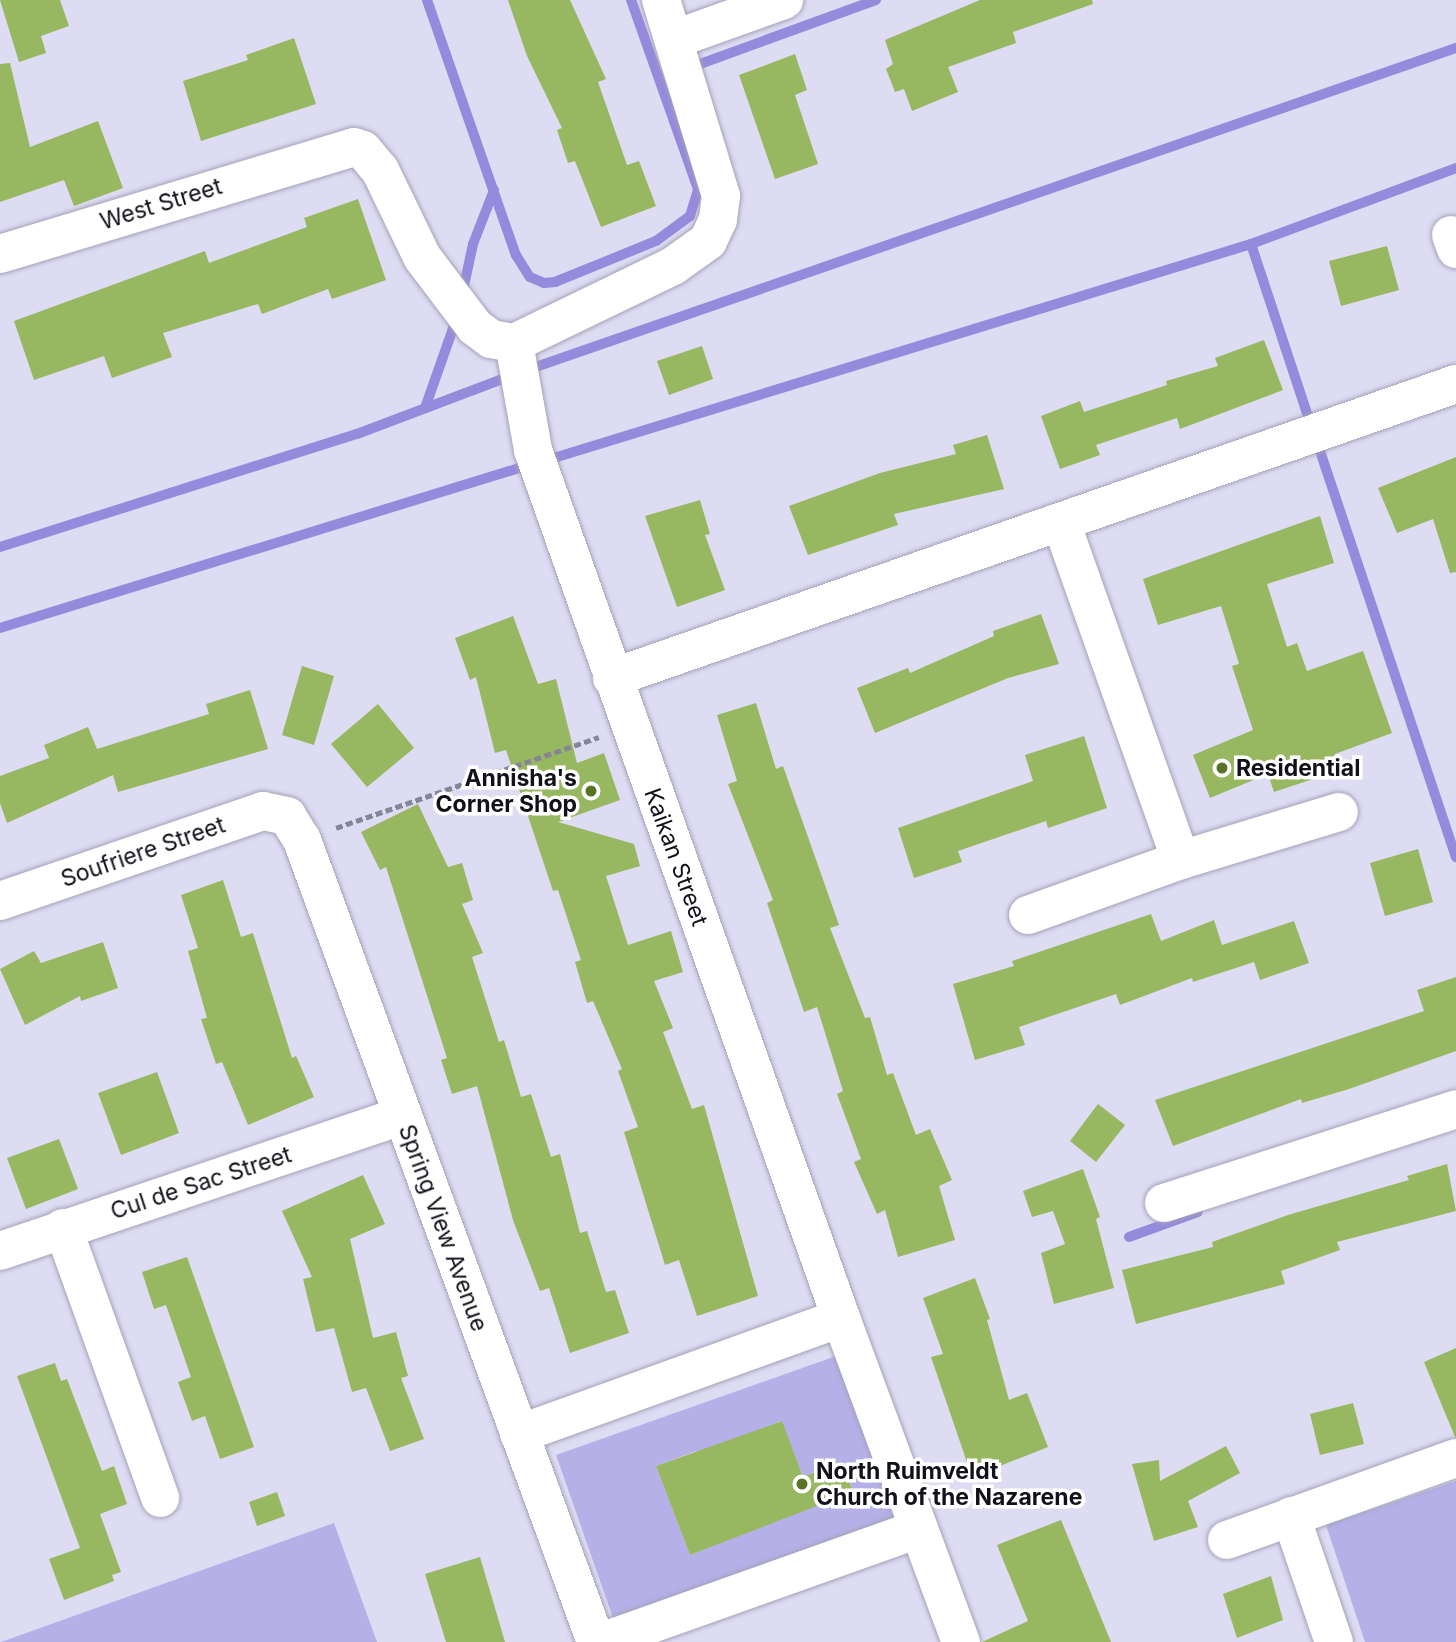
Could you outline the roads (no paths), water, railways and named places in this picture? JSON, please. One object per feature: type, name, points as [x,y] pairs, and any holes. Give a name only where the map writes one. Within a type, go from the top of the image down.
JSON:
[{"type":"street","points":[[514,344],[673,266],[708,241],[718,220],[721,197],[661,0]]},
{"type":"street","points":[[675,39],[784,0]]},
{"type":"street","name":"West Street","points":[[0,254],[322,154],[354,147],[372,158],[422,257],[475,327],[491,339],[514,344]]},
{"type":"street","name":"Kaikan Street","points":[[514,344],[533,450],[554,512],[841,1318],[961,1642]]},
{"type":"street","points":[[612,678],[1456,384]]},
{"type":"street","points":[[1060,522],[1181,860]]},
{"type":"street","name":"Soufriere Street","points":[[0,901],[263,811],[295,828]]},
{"type":"street","points":[[1028,915],[1181,860],[1339,812]]},
{"type":"street","name":"Spring View Avenue","points":[[295,828],[598,1642]]},
{"type":"street","points":[[1164,1203],[1456,1109]]},
{"type":"street","name":"Cul de Sac Street","points":[[0,1251],[402,1116]]},
{"type":"street","points":[[63,1228],[160,1498]]},
{"type":"street","points":[[519,1434],[841,1318]]},
{"type":"street","points":[[1227,1540],[1456,1458]]},
{"type":"street","points":[[1291,1516],[1334,1642]]},
{"type":"street","points":[[598,1642],[919,1529]]},
{"type":"waterway","points":[[427,0],[516,255],[530,277],[544,283],[555,282],[656,241],[690,216],[698,189],[631,0]]},
{"type":"waterway","points":[[689,68],[876,0]]},
{"type":"waterway","points":[[527,370],[1456,48]]},
{"type":"waterway","points":[[544,461],[1251,244],[1456,168]]},
{"type":"waterway","points":[[462,295],[473,244],[494,190]]},
{"type":"waterway","points":[[1251,244],[1311,425]]},
{"type":"waterway","points":[[425,408],[456,320]]},
{"type":"waterway","points":[[0,547],[357,434],[513,375]]},
{"type":"waterway","points":[[1316,439],[1456,857]]},
{"type":"waterway","points":[[0,628],[529,465]]},
{"type":"waterway","points":[[1129,1237],[1198,1212]]},
{"type":"place","name":"Residential","points":[[1222,768]]},
{"type":"place","name":"Annisha's Corner Shop","points":[[591,791]]},
{"type":"place","name":"North Ruimveldt Church of the Nazarene","points":[[802,1484]]}]
